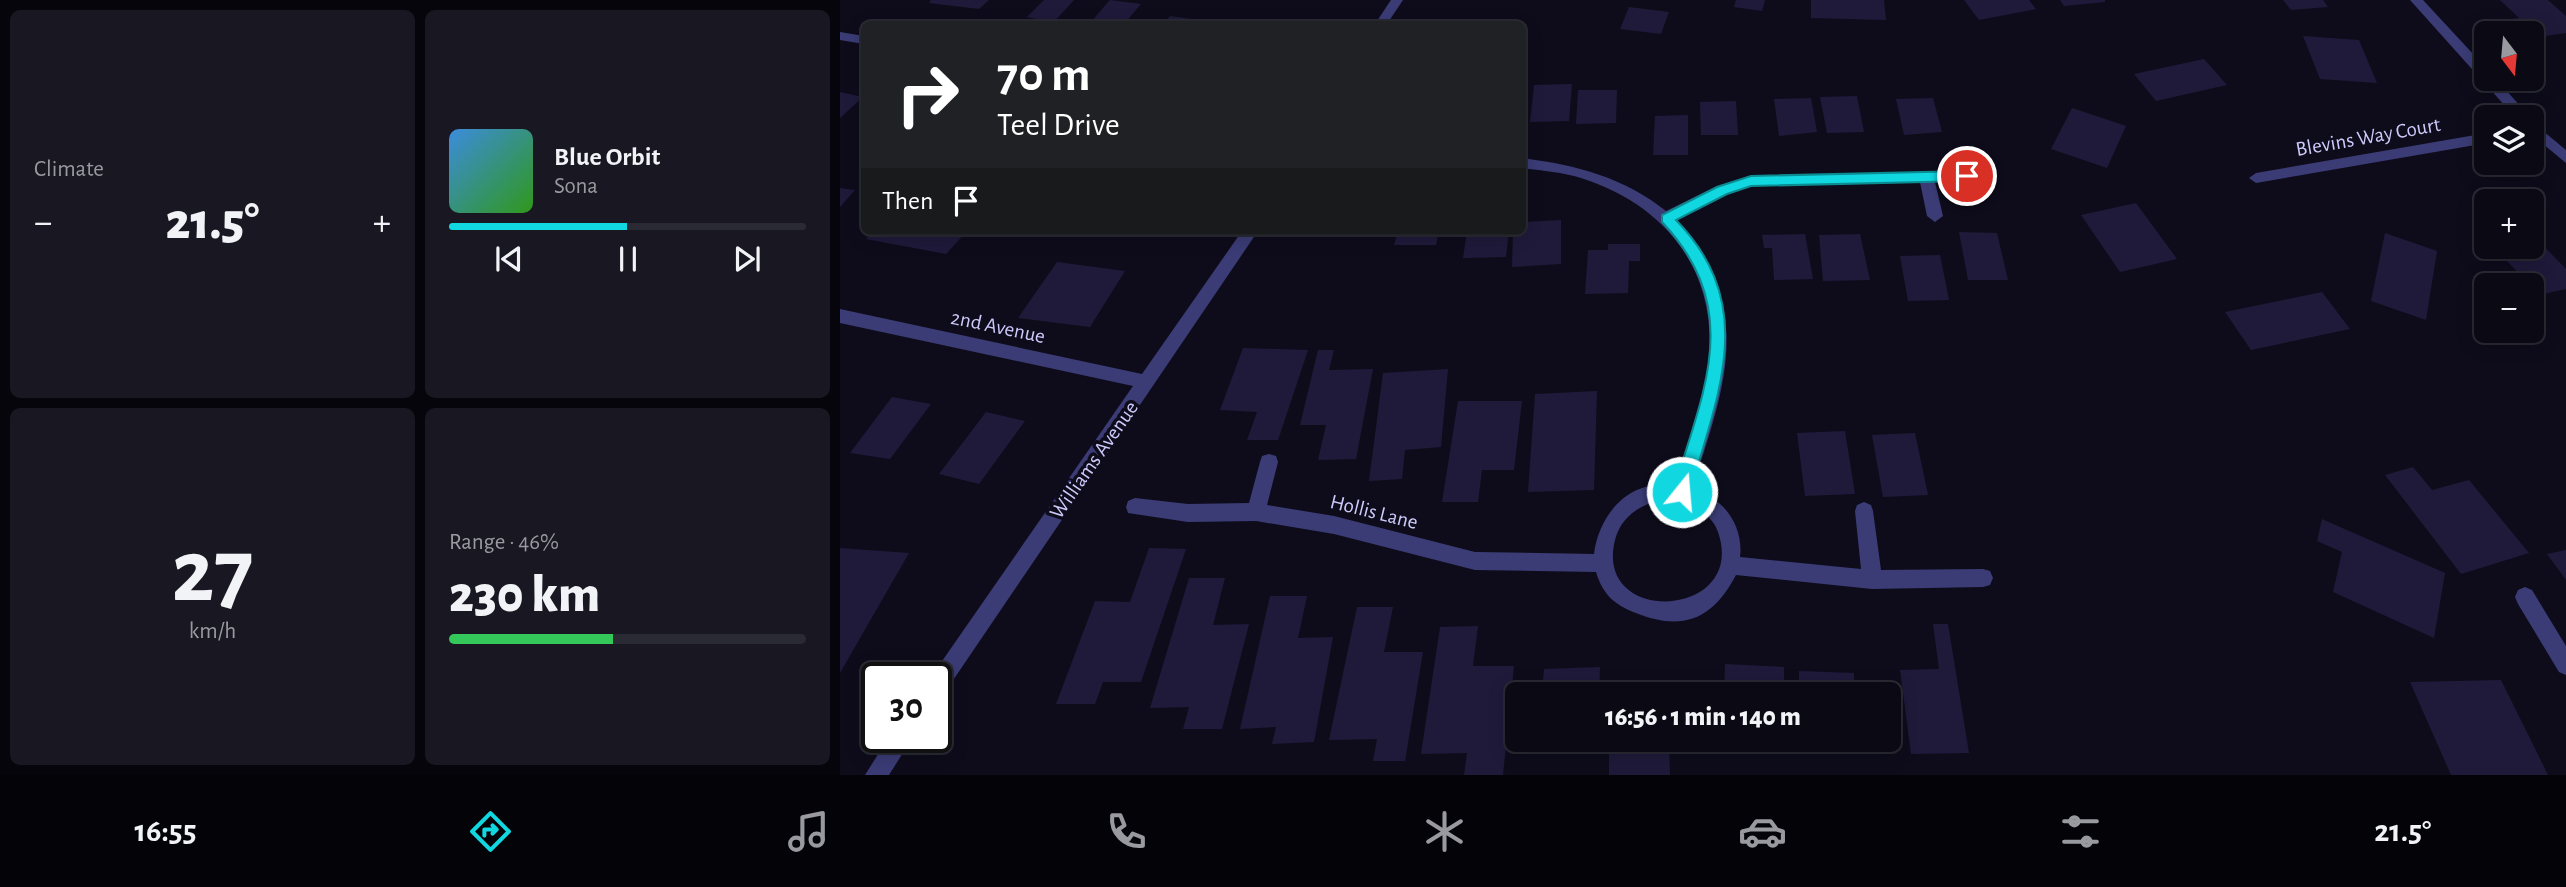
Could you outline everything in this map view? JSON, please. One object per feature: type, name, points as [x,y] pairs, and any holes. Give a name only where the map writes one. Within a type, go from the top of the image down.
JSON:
[{"type":"street","points":[[1383,21],[1397,0]]},
{"type":"street","points":[[2416,0],[2512,105]]},
{"type":"street","points":[[840,36],[861,40]]},
{"type":"street","points":[[2544,139],[2566,158]]},
{"type":"street","name":"Blevins Way Court","points":[[2256,178],[2474,140]]},
{"type":"street","points":[[1526,164],[1583,173],[1623,190],[1667,218],[1691,244],[1709,278],[1719,328],[1717,368],[1682,492]]},
{"type":"street","points":[[1667,218],[1722,190],[1751,181],[1987,175]]},
{"type":"street","points":[[1927,178],[1935,216]]},
{"type":"street","name":"Williams Avenue","points":[[952,665],[1247,235]]},
{"type":"street","name":"2nd Avenue","points":[[840,316],[1147,382]]},
{"type":"street","points":[[1256,512],[1269,462]]},
{"type":"street","points":[[1661,492],[1682,492],[1701,499],[1718,511],[1728,527],[1734,547],[1732,565],[1725,582],[1712,597],[1685,610],[1655,613],[1636,607],[1620,596],[1609,580],[1603,563],[1603,543],[1610,524],[1624,508],[1641,497],[1661,492]]},
{"type":"street","name":"Hollis Lane","points":[[1135,506],[1188,513],[1256,512],[1334,525],[1475,561],[1603,563]]},
{"type":"street","points":[[1864,511],[1872,580]]},
{"type":"street","points":[[1732,565],[1872,580],[1983,578]]},
{"type":"street","points":[[2525,597],[2566,665]]},
{"type":"street","points":[[876,775],[891,753]]},
{"type":"building","points":[[931,0],[989,0],[979,9],[929,3]]},
{"type":"building","points":[[1044,0],[1074,0],[1055,21],[1027,17]]},
{"type":"building","points":[[1110,0],[1141,4],[1127,21],[1092,21]]},
{"type":"building","points":[[1736,0],[1765,0],[1762,11],[1734,7]]},
{"type":"building","points":[[1811,0],[1884,0],[1886,20],[1811,18]]},
{"type":"building","points":[[1964,0],[2029,0],[2036,9],[1979,20]]},
{"type":"building","points":[[2060,0],[2105,0],[2105,2],[2064,6]]},
{"type":"building","points":[[2283,0],[2323,0],[2328,7],[2291,10]]},
{"type":"building","points":[[2500,0],[2548,0],[2566,16],[2566,33],[2544,36],[2544,21],[2510,19],[2519,18]]},
{"type":"building","points":[[1629,7],[1669,12],[1661,34],[1620,29]]},
{"type":"building","points":[[1170,16],[1206,21],[1166,21]]},
{"type":"building","points":[[2303,36],[2359,40],[2377,83],[2320,79]]},
{"type":"building","points":[[2204,59],[2227,85],[2156,101],[2134,74]]},
{"type":"building","points":[[1572,84],[1569,121],[1530,122],[1534,85]]},
{"type":"building","points":[[1578,90],[1617,90],[1616,123],[1576,124]]},
{"type":"building","points":[[840,92],[861,97],[861,99],[840,118]]},
{"type":"building","points":[[1857,96],[1864,132],[1827,133],[1820,97]]},
{"type":"building","points":[[1811,98],[1817,132],[1779,136],[1774,99]]},
{"type":"building","points":[[1933,98],[1942,132],[1904,135],[1896,99]]},
{"type":"building","points":[[1736,101],[1738,135],[1701,135],[1700,102]]},
{"type":"building","points":[[2072,108],[2126,126],[2107,168],[2051,149]]},
{"type":"building","points":[[1688,115],[1688,155],[1653,155],[1655,116]]},
{"type":"building","points":[[840,188],[855,190],[840,207]]},
{"type":"building","points":[[2136,203],[2177,259],[2120,272],[2081,215]]},
{"type":"building","points":[[1561,220],[1561,264],[1512,267],[1513,235],[1526,235],[1526,222]]},
{"type":"building","points":[[1959,232],[1997,233],[2008,280],[1968,280]]},
{"type":"building","points":[[2385,233],[2437,251],[2426,320],[2371,301]]},
{"type":"building","points":[[1805,234],[1813,279],[1774,280],[1772,248],[1764,248],[1762,235]]},
{"type":"building","points":[[1860,234],[1870,280],[1823,281],[1819,235]]},
{"type":"building","points":[[870,235],[963,235],[946,254],[866,239]]},
{"type":"building","points":[[1397,235],[1438,235],[1436,245],[1394,245]]},
{"type":"building","points":[[1466,235],[1509,235],[1506,257],[1463,258]]},
{"type":"building","points":[[1608,244],[1640,244],[1640,261],[1629,261],[1628,293],[1585,294],[1588,250],[1608,250]]},
{"type":"building","points":[[2544,246],[2566,269],[2566,289],[2544,294],[2544,273],[2518,273],[2505,259],[2544,259]]},
{"type":"building","points":[[1940,255],[1949,300],[1908,301],[1900,256]]},
{"type":"building","points":[[1057,262],[1125,271],[1090,327],[1018,318]]},
{"type":"building","points":[[2322,292],[2350,329],[2251,350],[2225,312]]},
{"type":"building","points":[[1243,348],[1308,350],[1278,440],[1247,440],[1257,412],[1220,410]]},
{"type":"building","points":[[1318,350],[1334,350],[1329,370],[1373,369],[1356,459],[1318,460],[1326,425],[1300,425]]},
{"type":"building","points":[[1448,369],[1441,447],[1405,450],[1402,479],[1369,481],[1383,373]]},
{"type":"building","points":[[1597,391],[1594,490],[1528,492],[1535,394]]},
{"type":"building","points":[[892,397],[931,404],[890,459],[850,453]]},
{"type":"building","points":[[1458,401],[1522,401],[1514,470],[1482,470],[1478,502],[1442,502]]},
{"type":"building","points":[[986,412],[1025,421],[979,484],[939,474]]},
{"type":"building","points":[[1845,431],[1855,494],[1805,496],[1797,433]]},
{"type":"building","points":[[1915,433],[1928,495],[1883,497],[1872,435]]},
{"type":"building","points":[[2413,467],[2432,490],[2469,480],[2529,553],[2461,574],[2385,475]]},
{"type":"building","points":[[2322,519],[2445,573],[2434,638],[2333,592],[2342,552],[2317,541]]},
{"type":"building","points":[[840,548],[909,553],[840,673]]},
{"type":"building","points":[[1149,548],[1186,549],[1141,682],[1103,682],[1095,704],[1056,704],[1095,601],[1130,602]]},
{"type":"building","points":[[2566,550],[2566,580],[2547,554]]},
{"type":"building","points":[[1189,578],[1225,578],[1213,625],[1249,624],[1222,729],[1183,729],[1189,707],[1150,708]]},
{"type":"building","points":[[1270,596],[1307,596],[1298,638],[1333,637],[1314,742],[1272,744],[1276,727],[1240,729]]},
{"type":"building","points":[[1357,607],[1393,607],[1384,652],[1423,652],[1405,761],[1373,761],[1377,739],[1329,740]]},
{"type":"building","points":[[1933,624],[1948,624],[1969,753],[1911,754],[1900,670],[1939,669]]},
{"type":"building","points":[[1478,626],[1473,666],[1514,666],[1512,682],[1505,682],[1503,775],[1464,775],[1467,753],[1421,754],[1440,627]]},
{"type":"building","points":[[1725,664],[1784,667],[1784,682],[1724,682]]},
{"type":"building","points":[[1600,667],[1599,682],[1543,682],[1544,669]]},
{"type":"building","points":[[1799,671],[1854,673],[1854,682],[1799,682]]},
{"type":"building","points":[[2501,680],[2548,775],[2451,775],[2410,682]]},
{"type":"building","points":[[1609,752],[1669,752],[1670,775],[1609,775]]},
{"type":"route","points":[[1682,492],[1717,368],[1719,328],[1715,296],[1709,278],[1691,244],[1667,218],[1722,190],[1751,181],[1967,176]]}]
